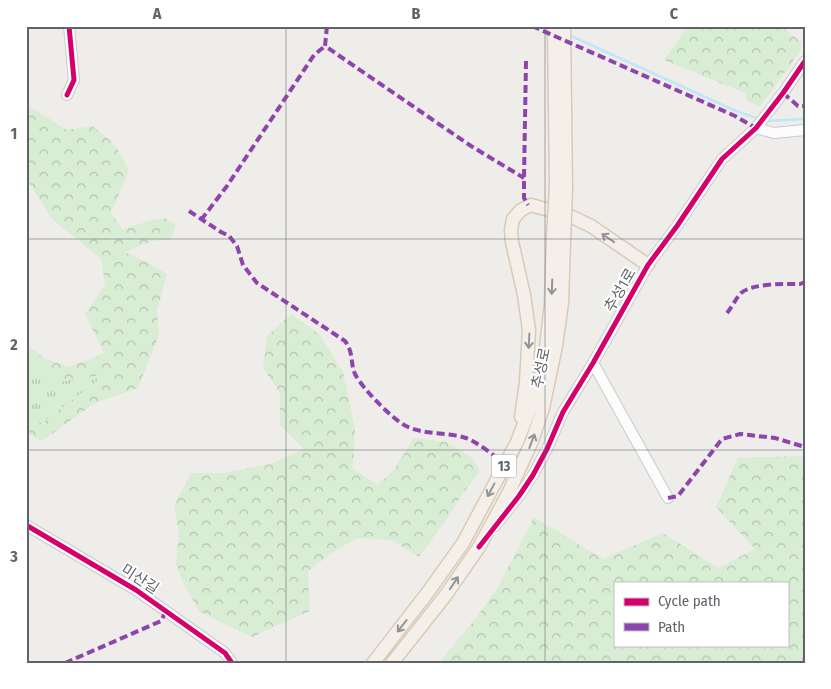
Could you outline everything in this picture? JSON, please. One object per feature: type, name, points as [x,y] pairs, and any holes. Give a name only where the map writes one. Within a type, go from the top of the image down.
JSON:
[{"type":"main road","name":"추성로","points":[[554,26],[560,56]]},
{"type":"main road","name":"추성로","points":[[392,663],[445,596],[479,547],[512,485],[532,440],[543,408],[556,346],[562,303],[559,241],[561,186],[560,56],[564,26]]},
{"type":"main road","points":[[517,442],[526,382],[529,330],[524,295],[512,242],[511,230],[513,219],[521,210],[531,205],[570,216],[591,226],[648,265]]},
{"type":"main road","name":"추성로","points":[[373,663],[463,543],[517,442],[544,366],[559,241]]},
{"type":"street","points":[[67,95],[74,80],[69,26]]},
{"type":"street","name":"추성1로","points":[[479,547],[533,475],[563,412],[648,265],[678,226],[722,159],[757,125],[783,93],[805,61]]},
{"type":"street","points":[[757,125],[774,133],[805,130]]},
{"type":"street","points":[[593,363],[668,498]]},
{"type":"street","name":"미산길","points":[[26,525],[136,590],[225,653],[232,663]]},
{"type":"green space","points":[[688,26],[781,26],[801,42],[801,50],[760,107],[747,101],[745,93],[664,60]]},
{"type":"green space","points":[[26,104],[67,130],[92,126],[114,145],[129,171],[111,213],[122,229],[165,218],[176,225],[171,239],[152,241],[125,252],[167,274],[157,311],[159,335],[138,388],[95,403],[42,441],[26,434],[26,344],[44,358],[69,367],[104,353],[85,314],[105,284],[101,259],[53,220],[26,178]]},
{"type":"green space","points":[[291,314],[319,334],[343,372],[355,429],[353,469],[378,485],[394,470],[414,438],[446,442],[474,459],[480,471],[419,557],[392,540],[358,538],[336,550],[308,571],[310,611],[252,637],[200,612],[184,585],[176,564],[179,533],[174,505],[191,473],[223,473],[271,464],[304,449],[280,425],[280,393],[263,368],[267,336]]},
{"type":"green space","points":[[26,356],[60,382],[106,374],[42,423],[26,416]]},
{"type":"green space","points":[[800,456],[805,459],[805,663],[439,663],[476,618],[499,585],[534,517],[603,559],[663,533],[718,568],[755,549],[716,507],[738,458]]},
{"type":"waterway","points":[[569,35],[736,111],[759,119]]},
{"type":"waterway","points":[[766,121],[805,119]]},
{"type":"marked path","points":[[327,26],[325,46],[471,146],[524,178]]},
{"type":"marked path","points":[[532,26],[735,116],[756,128]]},
{"type":"marked path","points":[[201,220],[227,186],[314,55],[325,46]]},
{"type":"marked path","points":[[526,61],[524,198],[528,205]]},
{"type":"marked path","points":[[783,93],[798,106],[805,106]]},
{"type":"marked path","points":[[189,211],[229,236],[237,246],[243,265],[257,283],[345,341],[350,350],[355,374],[371,395],[393,417],[413,429],[466,438],[481,446],[505,464]]},
{"type":"marked path","points":[[727,313],[739,295],[753,287],[800,284],[805,282]]},
{"type":"marked path","points":[[668,498],[678,496],[722,439],[740,434],[775,438],[805,447]]},
{"type":"marked path","points":[[65,663],[161,621],[166,611]]},
{"type":"cycle path","points":[[67,95],[74,80],[69,26]]},
{"type":"cycle path","points":[[479,547],[533,475],[563,412],[648,265],[722,159],[756,128],[805,61]]},
{"type":"cycle path","points":[[26,525],[136,590],[225,653],[232,663]]}]
